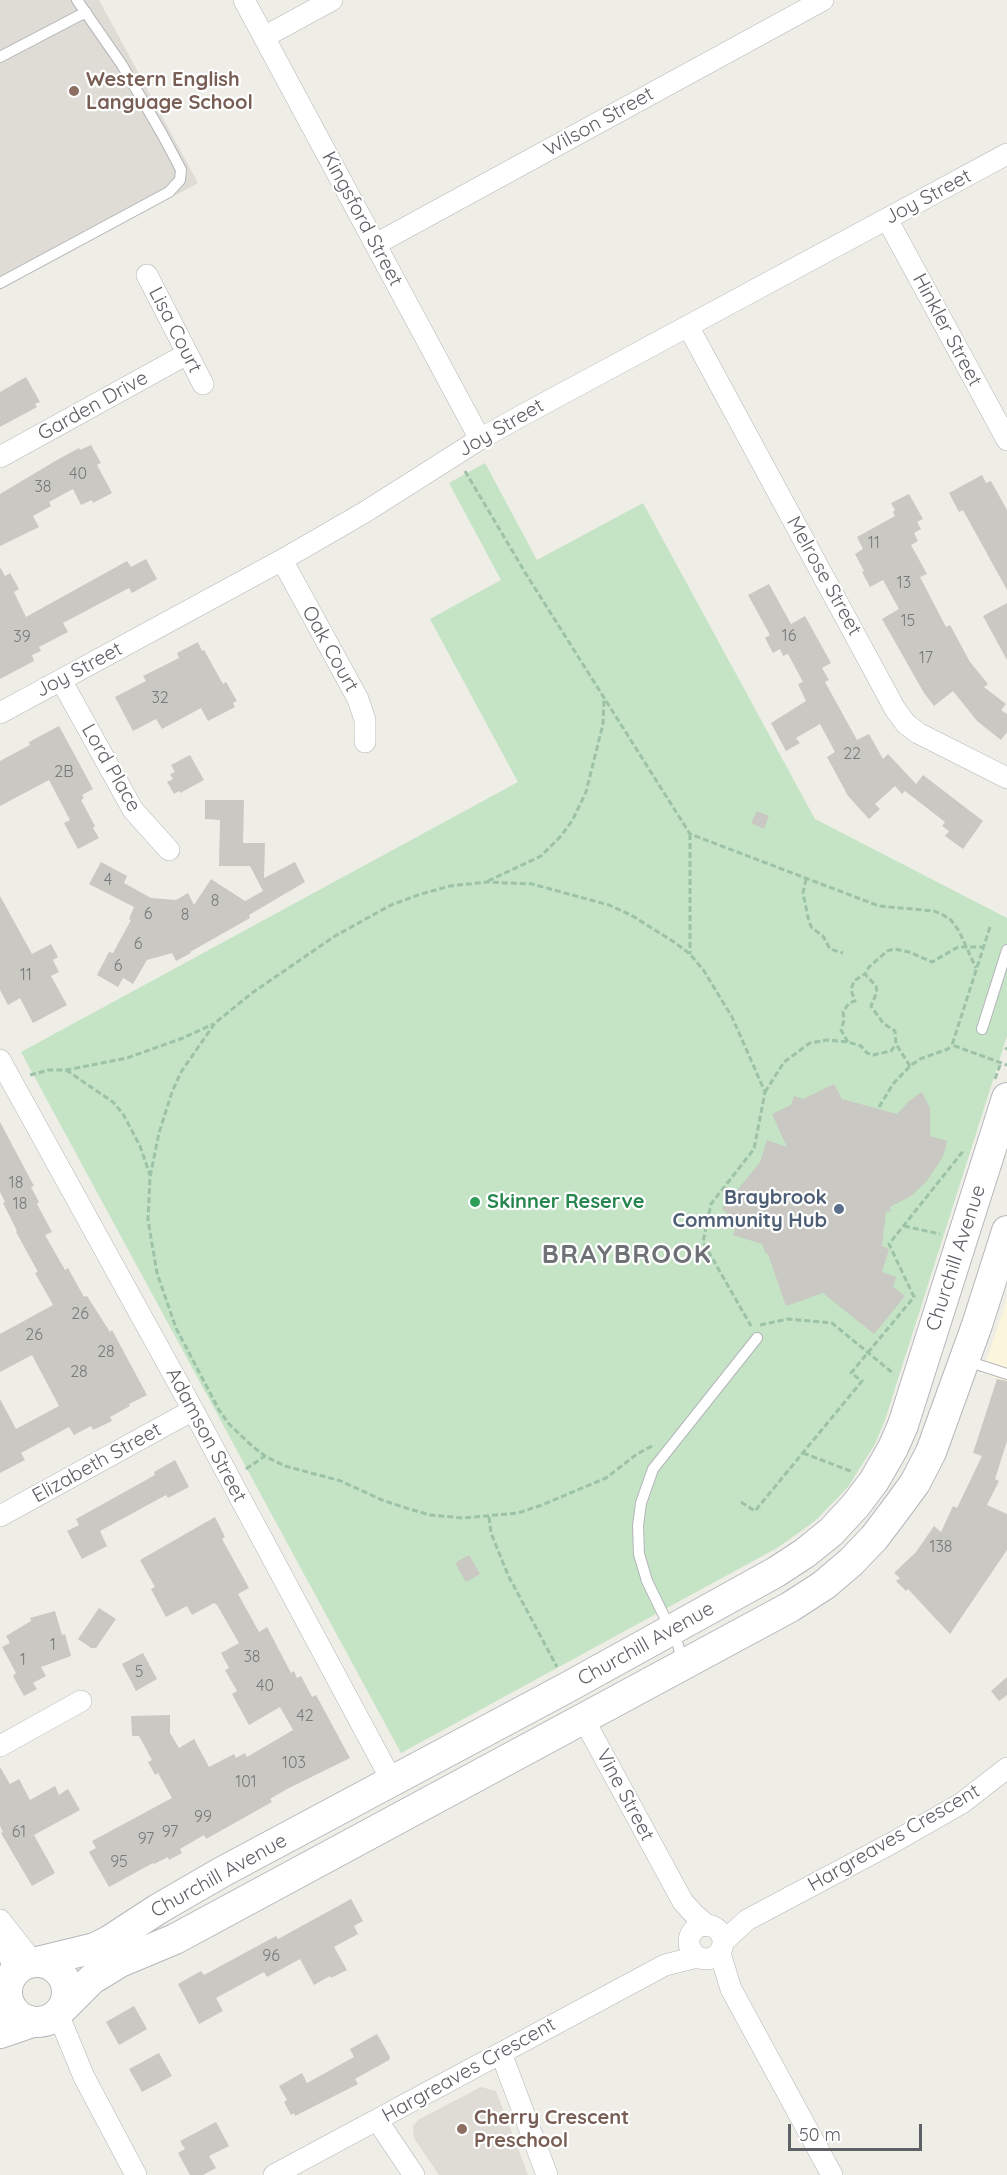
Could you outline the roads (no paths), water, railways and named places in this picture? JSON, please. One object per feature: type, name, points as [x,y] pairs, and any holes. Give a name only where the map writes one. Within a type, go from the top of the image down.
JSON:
[{"type":"main road","name":"Churchill Avenue","points":[[19,1973],[95,1948],[109,1941],[222,1872],[568,1687],[776,1572],[831,1532],[874,1481],[903,1425],[946,1290],[1000,1091]]},
{"type":"main road","name":"Churchill Avenue","points":[[0,2033],[49,2016],[92,1979],[120,1962],[175,1939],[790,1607],[851,1562],[874,1538],[915,1483],[931,1452],[977,1325],[1007,1231]]},
{"type":"main road","points":[[946,1290],[954,1309],[963,1318],[977,1325]]},
{"type":"main road","name":"Vine Street","points":[[568,1687],[583,1718]]},
{"type":"main road","name":"Adamson Street","points":[[392,1781],[409,1812]]},
{"type":"main road","points":[[47,1964],[63,1977],[67,1987],[67,1997],[49,2016],[16,2014],[10,2006],[7,1988],[19,1973],[47,1964]]},
{"type":"street","name":"Kingsford Street","points":[[244,0],[480,439]]},
{"type":"street","points":[[264,37],[332,0]]},
{"type":"street","name":"Wilson Street","points":[[376,244],[823,0]]},
{"type":"street","name":"Joy Street","points":[[0,713],[282,560],[365,512],[480,439],[1007,154]]},
{"type":"street","name":"Hinkler Street","points":[[887,219],[1007,440]]},
{"type":"street","name":"Lisa Court","points":[[147,275],[203,384]]},
{"type":"street","name":"Melrose Street","points":[[688,326],[895,709],[906,724],[918,733],[1007,778]]},
{"type":"street","name":"Garden Drive","points":[[0,457],[187,354]]},
{"type":"street","name":"Oak Court","points":[[282,560],[358,699],[365,720],[365,742]]},
{"type":"street","name":"Lord Place","points":[[61,680],[133,810],[169,850]]},
{"type":"street","name":"Adamson Street","points":[[0,1060],[193,1410],[392,1781]]},
{"type":"street","name":"Elizabeth Street","points":[[0,1516],[193,1410]]},
{"type":"street","points":[[0,1746],[81,1701]]},
{"type":"street","name":"Vine Street","points":[[583,1718],[683,1902],[695,1915],[706,1942],[832,2175]]},
{"type":"street","name":"Hargreaves Crescent","points":[[274,2175],[892,1843],[962,1803],[1007,1768]]},
{"type":"street","points":[[0,1920],[19,1973]]},
{"type":"street","points":[[0,1931],[19,1973]]},
{"type":"street","points":[[49,2016],[136,2175]]},
{"type":"street","points":[[501,2053],[547,2175]]},
{"type":"street","points":[[377,2120],[414,2175]]},
{"type":"lane","points":[[0,283],[169,192],[180,180],[181,170],[162,134],[122,66],[77,0]]},
{"type":"lane","points":[[0,57],[86,12]]},
{"type":"lane","points":[[982,1029],[1007,950]]},
{"type":"lane","points":[[683,1664],[678,1645],[647,1581],[639,1554],[640,1503],[653,1469],[757,1338]]},
{"type":"lane","points":[[964,1360],[1007,1374]]},
{"type":"place","name":"Western English Language School","points":[[74,91]]},
{"type":"place","name":"Skinner Reserve","points":[[475,1202]]},
{"type":"place","name":"Braybrook Community Hub","points":[[839,1209]]},
{"type":"place","name":"Cherry Crescent Preschool","points":[[462,2129]]},
{"type":"district","name":"BRAYBROOK","points":[[627,1255]]}]
